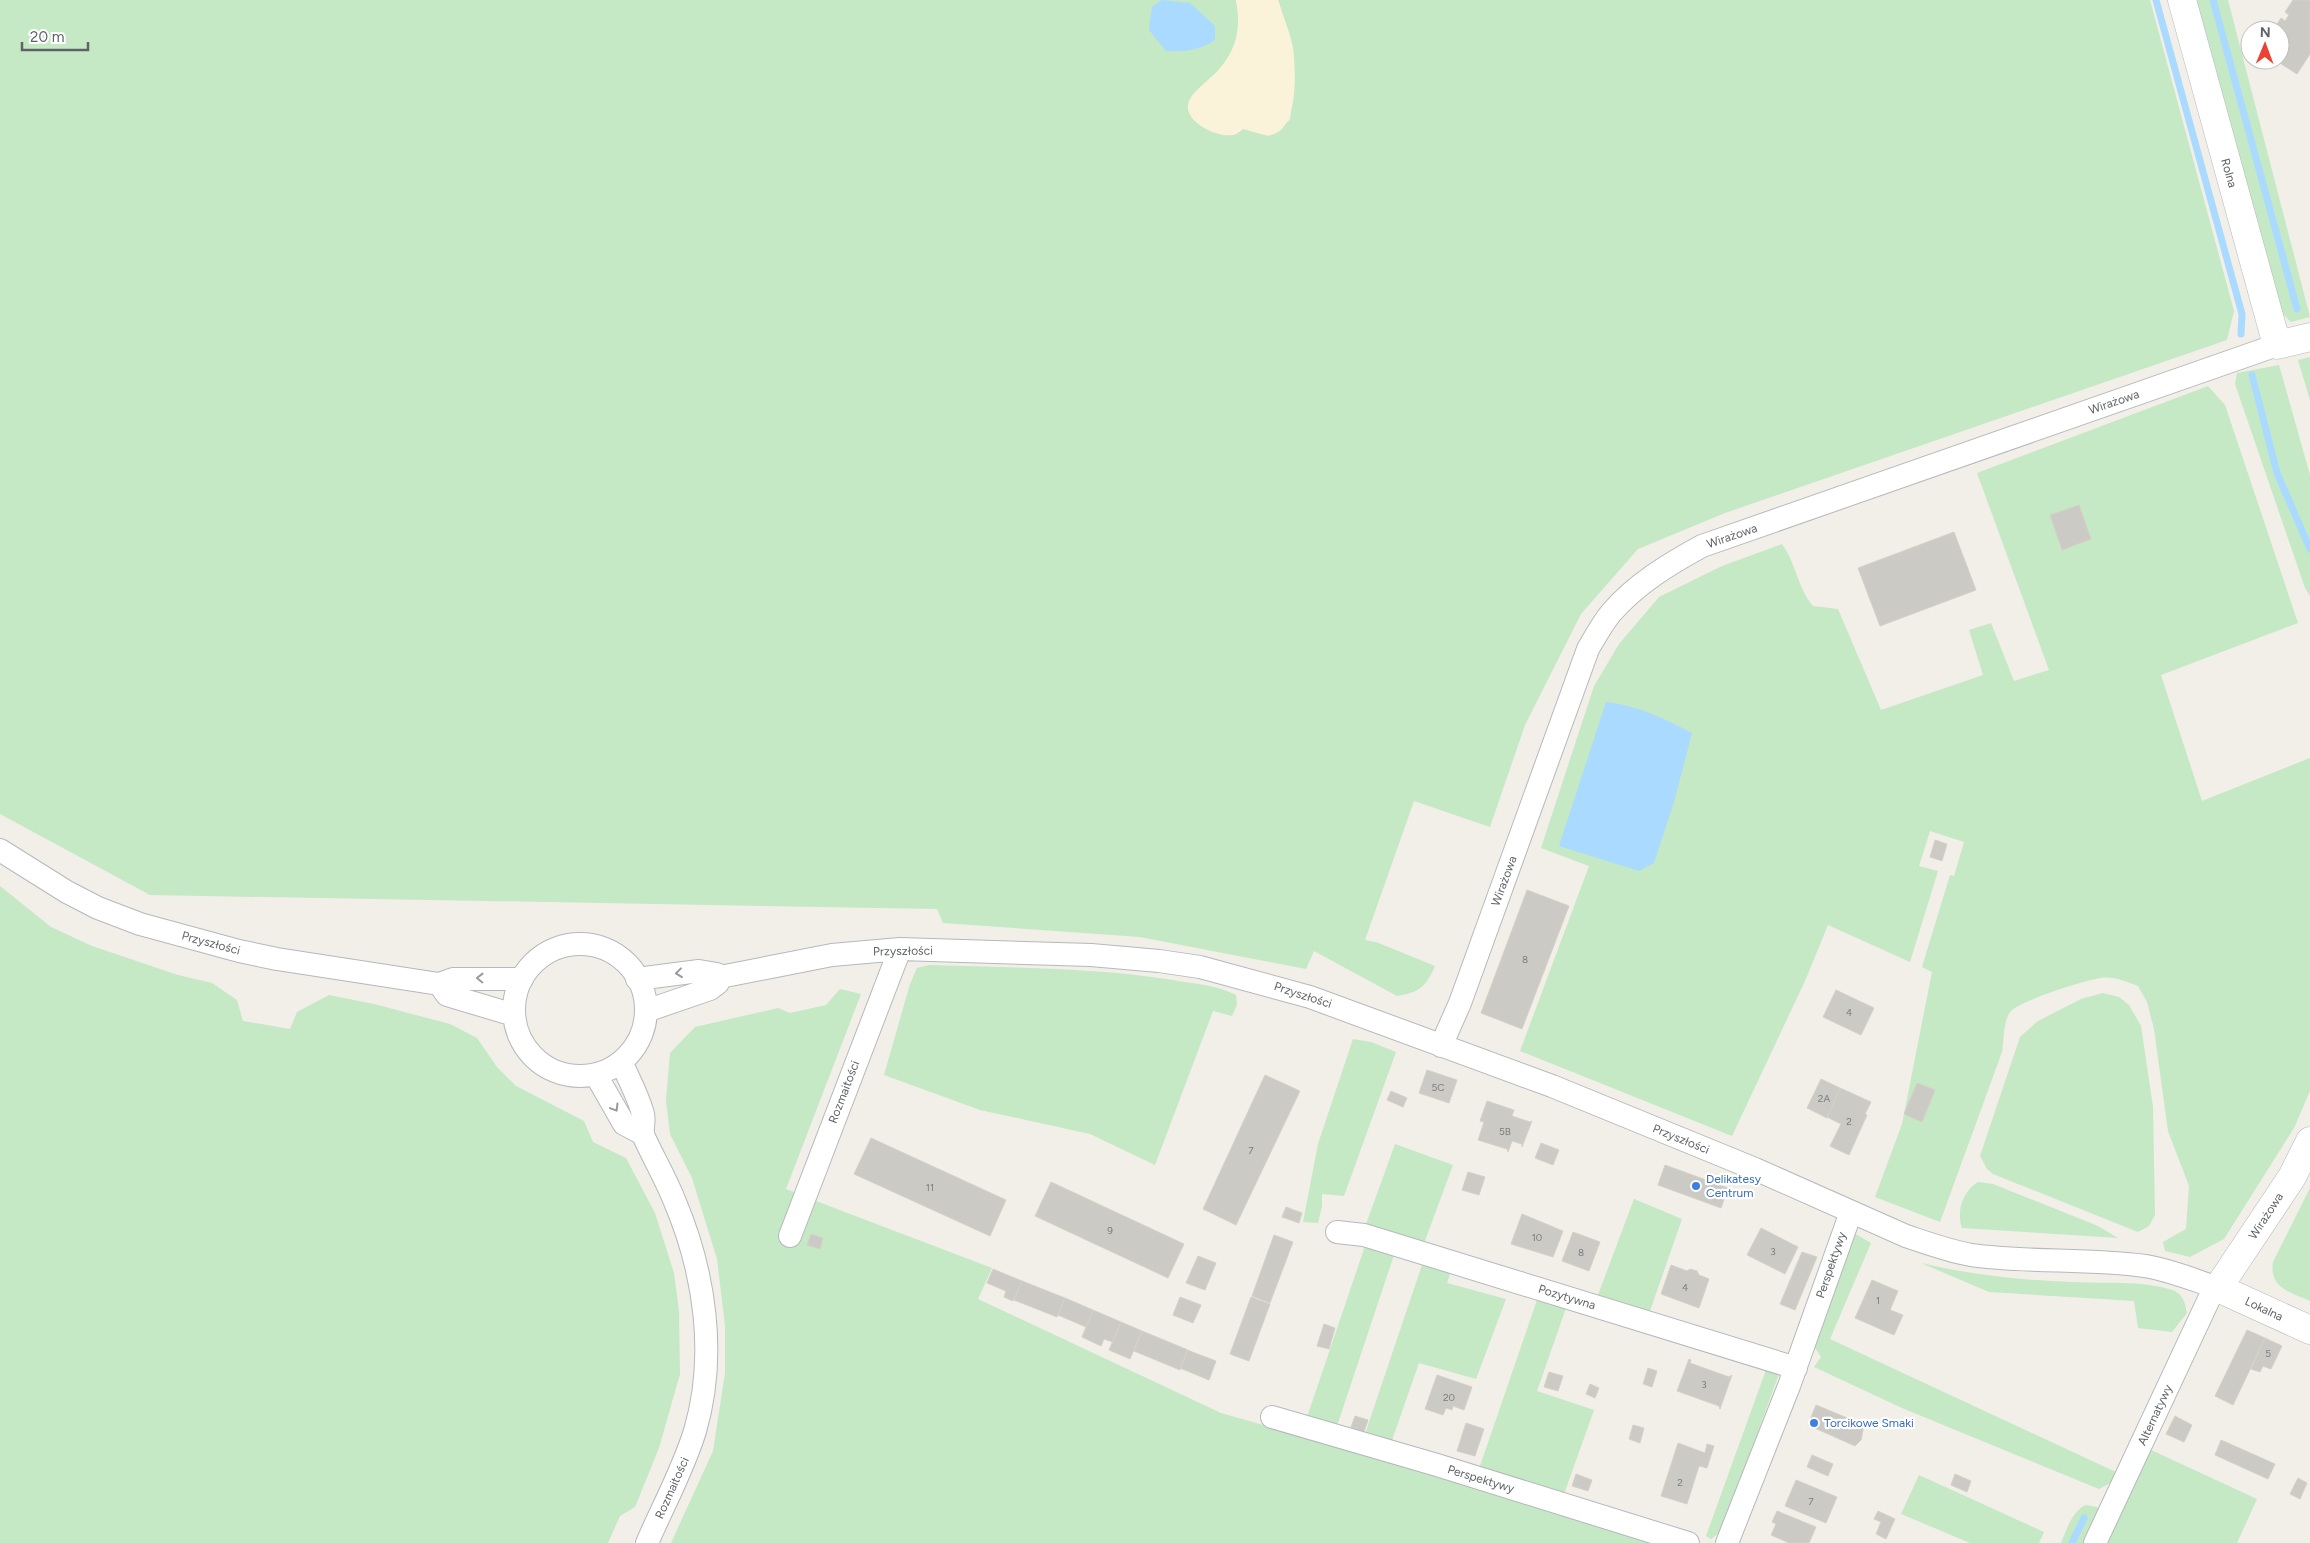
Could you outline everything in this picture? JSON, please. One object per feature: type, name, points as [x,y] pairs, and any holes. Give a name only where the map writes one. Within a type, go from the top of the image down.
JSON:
[{"type":"street","name":"Rolna","points":[[2182,0],[2277,345]]},
{"type":"street","name":"Wirażowa","points":[[1441,1046],[1460,1003],[1588,649],[1612,613],[1645,582],[1671,563],[1702,546],[2277,345],[2310,337]]},
{"type":"street","name":"Przyszłości","points":[[0,850],[98,908],[140,924],[239,951],[278,959],[439,984],[458,978],[522,979]]},
{"type":"street","points":[[578,945],[604,949],[626,963],[637,979],[645,997],[646,1011],[640,1039],[621,1062],[596,1075],[565,1075],[550,1070],[537,1061],[526,1049],[519,1035],[514,1014],[514,1004],[522,979],[535,962],[548,953],[562,947],[578,945]]},
{"type":"street","name":"Przyszłości","points":[[637,979],[699,971],[717,974],[720,977],[832,955],[900,949],[1091,955],[1200,967],[1310,997],[1559,1089],[1755,1169],[1906,1236],[1972,1255],[2108,1262],[2147,1266],[2218,1288]]},
{"type":"street","name":"Rozmaitości","points":[[790,1236],[900,949]]},
{"type":"street","name":"Przyszłości","points":[[646,1011],[710,989],[718,983],[720,977]]},
{"type":"street","name":"Przyszłości","points":[[439,984],[446,995],[514,1014]]},
{"type":"street","points":[[596,1075],[624,1124],[643,1134],[644,1116],[621,1062]]},
{"type":"street","name":"Rozmaitości","points":[[643,1134],[676,1203],[696,1264],[706,1320],[705,1384],[694,1432],[647,1543]]},
{"type":"street","name":"Wirażowa","points":[[2218,1288],[2292,1177],[2310,1141]]},
{"type":"street","name":"Perspektywy","points":[[1727,1543],[1796,1368],[1851,1212]]},
{"type":"street","name":"Pozytywna","points":[[1337,1232],[1364,1235],[1796,1368]]},
{"type":"street","name":"Lokalna","points":[[2218,1288],[2310,1330]]},
{"type":"street","name":"Alternatywy","points":[[2095,1543],[2209,1299],[2218,1288]]},
{"type":"street","name":"Perspektywy","points":[[1272,1417],[1437,1465],[1688,1543]]},
{"type":"green space","points":[[0,0],[1236,0],[1238,24],[1235,45],[1225,63],[1195,93],[1188,109],[1234,135],[1243,129],[1269,136],[1290,120],[1293,87],[1290,46],[1278,0],[2150,0],[2234,311],[2227,340],[1725,513],[1638,549],[1581,614],[1525,725],[1490,827],[1414,801],[1365,940],[1376,942],[1435,966],[1425,984],[1411,993],[1397,996],[1314,951],[1306,969],[1140,937],[943,923],[937,909],[150,895],[0,814]]},
{"type":"green space","points":[[2193,0],[2228,0],[2240,46],[2240,70],[2246,70],[2310,317],[2291,322],[2279,310]]},
{"type":"green space","points":[[2310,357],[2310,400],[2298,360]]},
{"type":"green space","points":[[2279,365],[2310,475],[2310,596],[2305,588],[2235,384],[2237,373]]},
{"type":"green space","points":[[2208,386],[2225,405],[2298,623],[2161,675],[2202,801],[2310,758],[2310,1091],[2294,1128],[2224,1239],[2190,1257],[2165,1251],[2163,1242],[2186,1229],[2189,1186],[2168,1131],[2154,1029],[2147,1002],[2138,986],[2111,978],[2101,978],[2054,991],[2027,1001],[2008,1015],[2002,1052],[1940,1222],[1875,1197],[1902,1124],[1932,972],[1922,967],[1950,875],[1954,876],[1964,842],[1930,831],[1919,866],[1938,871],[1910,962],[1828,925],[1805,981],[1732,1136],[1520,1051],[1589,866],[1541,848],[1594,686],[1619,644],[1659,597],[1722,566],[1782,544],[1791,559],[1804,592],[1813,606],[1838,609],[1881,710],[1983,675],[1969,630],[1991,623],[2014,681],[2049,670],[1977,473]]},
{"type":"green space","points":[[0,886],[51,927],[92,946],[178,975],[212,983],[237,1000],[243,1021],[290,1029],[297,1012],[329,995],[374,1004],[450,1024],[477,1038],[497,1067],[516,1086],[584,1121],[593,1142],[626,1158],[655,1213],[674,1273],[679,1311],[680,1374],[659,1448],[635,1507],[620,1516],[608,1543],[0,1543]]},
{"type":"green space","points":[[929,965],[1051,969],[1143,976],[1221,989],[1236,995],[1237,1005],[1232,1016],[1213,1011],[1155,1165],[1090,1134],[980,1110],[884,1075],[910,984],[917,968]]},
{"type":"green space","points":[[840,989],[861,994],[786,1189],[797,1193],[782,1235],[800,1242],[816,1201],[992,1268],[978,1299],[1221,1413],[1655,1543],[671,1543],[713,1451],[725,1373],[725,1326],[717,1259],[692,1178],[670,1134],[666,1101],[670,1053],[695,1027],[778,1008],[790,1013],[826,1005]]},
{"type":"green space","points":[[2103,993],[2119,997],[2129,1005],[2141,1026],[2153,1107],[2155,1215],[2149,1226],[2138,1232],[1993,1174],[1987,1169],[1980,1156],[2020,1037],[2038,1021],[2081,999]]},
{"type":"green space","points":[[1353,1039],[1371,1042],[1396,1052],[1344,1196],[1322,1194],[1322,1206],[1318,1223],[1303,1222],[1318,1144]]},
{"type":"green space","points":[[1395,1144],[1453,1165],[1423,1246],[1365,1227]]},
{"type":"green space","points":[[1978,1182],[1993,1184],[2098,1226],[2118,1238],[1962,1228],[1960,1208],[1962,1202],[1968,1191]]},
{"type":"green space","points":[[2310,1188],[2310,1301],[2282,1288],[2274,1278],[2273,1262]]},
{"type":"green space","points":[[1634,1199],[1682,1219],[1650,1311],[1598,1295]]},
{"type":"green space","points":[[1854,1233],[1871,1243],[1830,1339],[2118,1473],[2114,1481],[2099,1489],[1902,1408],[1814,1367],[1821,1357],[1812,1343]]},
{"type":"green space","points":[[1365,1246],[1394,1255],[1337,1426],[1307,1417]]},
{"type":"green space","points":[[1423,1262],[1451,1271],[1447,1283],[1506,1299],[1476,1379],[1419,1363],[1391,1443],[1365,1434]]},
{"type":"green space","points":[[1921,1263],[1977,1274],[2015,1278],[2160,1287],[2179,1293],[2187,1313],[2172,1332],[2138,1328],[2134,1301],[1989,1292]]},
{"type":"green space","points":[[1538,1297],[1566,1308],[1537,1391],[1594,1410],[1564,1494],[1479,1469]]},
{"type":"green space","points":[[1767,1367],[1780,1371],[1722,1531],[1711,1539],[1706,1536]]},
{"type":"green space","points":[[2149,1449],[2257,1499],[2237,1543],[2105,1543]]},
{"type":"green space","points":[[1919,1475],[2044,1532],[2039,1543],[1970,1543],[1901,1514]]},
{"type":"green space","points":[[2086,1505],[2097,1507],[2100,1512],[2086,1543],[2061,1543],[2074,1516]]},
{"type":"sand","points":[[1236,0],[1278,0],[1292,42],[1295,84],[1291,112],[1286,123],[1279,131],[1270,135],[1243,129],[1233,135],[1218,134],[1202,127],[1195,121],[1190,115],[1188,108],[1189,101],[1193,95],[1219,70],[1235,43],[1238,23]]},
{"type":"water","points":[[1162,0],[1190,3],[1215,26],[1215,40],[1192,50],[1166,51],[1149,30],[1152,7]]},
{"type":"water","points":[[1606,702],[1650,713],[1692,733],[1674,802],[1654,863],[1639,871],[1559,846]]},
{"type":"building","points":[[2293,0],[2310,0],[2310,54],[2297,74],[2290,70],[2290,20],[2286,20],[2289,15],[2285,12]]},
{"type":"building","points":[[2079,505],[2091,539],[2062,550],[2050,515]]},
{"type":"building","points":[[1954,532],[1976,590],[1880,626],[1858,568]]},
{"type":"building","points":[[1935,840],[1947,844],[1942,861],[1930,857]]},
{"type":"building","points":[[1527,890],[1569,906],[1522,1029],[1481,1013]]},
{"type":"building","points":[[1836,990],[1874,1008],[1861,1035],[1823,1017]]},
{"type":"building","points":[[1427,1070],[1457,1080],[1449,1103],[1419,1093]]},
{"type":"building","points":[[1265,1075],[1300,1091],[1236,1225],[1203,1209]]},
{"type":"building","points":[[1821,1079],[1840,1088],[1827,1118],[1807,1108]]},
{"type":"building","points":[[1917,1083],[1935,1090],[1922,1122],[1904,1114]]},
{"type":"building","points":[[1840,1088],[1871,1102],[1849,1155],[1830,1146],[1841,1124],[1827,1117]]},
{"type":"building","points":[[1391,1091],[1407,1098],[1403,1107],[1387,1100]]},
{"type":"building","points":[[1487,1101],[1514,1110],[1512,1116],[1532,1121],[1522,1147],[1522,1144],[1512,1141],[1508,1152],[1507,1149],[1478,1140],[1484,1122],[1480,1121]]},
{"type":"building","points":[[871,1138],[1006,1200],[990,1236],[854,1174]]},
{"type":"building","points":[[1541,1143],[1559,1150],[1553,1165],[1535,1158]]},
{"type":"building","points":[[1665,1165],[1728,1188],[1721,1208],[1658,1185]]},
{"type":"building","points":[[1468,1172],[1485,1177],[1479,1195],[1462,1190]]},
{"type":"building","points":[[1051,1182],[1184,1244],[1168,1278],[1035,1216]]},
{"type":"building","points":[[1286,1207],[1302,1213],[1299,1223],[1282,1217]]},
{"type":"building","points":[[1522,1214],[1563,1231],[1553,1257],[1511,1244]]},
{"type":"building","points":[[1761,1228],[1798,1247],[1785,1274],[1747,1255]]},
{"type":"building","points":[[1573,1232],[1600,1242],[1589,1271],[1562,1261]]},
{"type":"building","points":[[811,1234],[823,1238],[820,1249],[807,1245]]},
{"type":"building","points":[[1274,1235],[1293,1242],[1270,1303],[1252,1296]]},
{"type":"building","points":[[1802,1252],[1817,1257],[1795,1310],[1780,1304]]},
{"type":"building","points":[[1198,1256],[1216,1263],[1205,1290],[1186,1283]]},
{"type":"building","points":[[1671,1265],[1687,1271],[1690,1269],[1697,1271],[1699,1275],[1709,1279],[1699,1308],[1661,1294]]},
{"type":"building","points":[[993,1269],[1022,1281],[1013,1301],[1004,1297],[1006,1291],[987,1283]]},
{"type":"building","points":[[1872,1280],[1898,1291],[1890,1310],[1903,1315],[1894,1335],[1855,1318]]},
{"type":"building","points":[[1022,1281],[1065,1298],[1057,1317],[1014,1300]]},
{"type":"building","points":[[1180,1297],[1201,1305],[1193,1323],[1173,1315]]},
{"type":"building","points":[[1251,1297],[1270,1304],[1249,1361],[1230,1354]]},
{"type":"building","points":[[1065,1298],[1093,1310],[1086,1327],[1058,1315]]},
{"type":"building","points":[[1093,1310],[1121,1322],[1113,1342],[1104,1339],[1101,1346],[1082,1337]]},
{"type":"building","points":[[1121,1322],[1142,1331],[1130,1359],[1109,1350]]},
{"type":"building","points":[[1324,1324],[1335,1328],[1329,1349],[1317,1346]]},
{"type":"building","points":[[2247,1330],[2265,1338],[2233,1405],[2215,1396]]},
{"type":"building","points":[[1142,1331],[1188,1350],[1180,1370],[1134,1351]]},
{"type":"building","points":[[2265,1338],[2282,1346],[2271,1369],[2263,1366],[2260,1372],[2251,1369]]},
{"type":"building","points":[[1187,1350],[1216,1361],[1209,1380],[1180,1368]]},
{"type":"building","points":[[1689,1359],[1691,1360],[1690,1363],[1729,1377],[1732,1375],[1720,1409],[1719,1406],[1677,1391]]},
{"type":"building","points":[[1648,1368],[1657,1371],[1652,1387],[1643,1384]]},
{"type":"building","points":[[1549,1372],[1563,1376],[1558,1391],[1544,1387]]},
{"type":"building","points":[[1437,1375],[1472,1387],[1464,1410],[1453,1406],[1452,1410],[1446,1408],[1443,1415],[1425,1409]]},
{"type":"building","points":[[1590,1384],[1599,1388],[1595,1398],[1586,1394]]},
{"type":"building","points":[[1816,1405],[1864,1425],[1861,1440],[1855,1446],[1808,1425]]},
{"type":"building","points":[[1355,1416],[1368,1420],[1364,1432],[1351,1427]]},
{"type":"building","points":[[2175,1416],[2192,1425],[2184,1442],[2166,1434]]},
{"type":"building","points":[[1466,1423],[1484,1429],[1475,1456],[1457,1451]]},
{"type":"building","points":[[1633,1425],[1644,1428],[1640,1443],[1629,1439]]},
{"type":"building","points":[[2221,1440],[2275,1464],[2268,1479],[2215,1455]]},
{"type":"building","points":[[1678,1443],[1705,1453],[1707,1444],[1714,1446],[1707,1468],[1699,1466],[1687,1504],[1661,1496]]},
{"type":"building","points":[[1812,1455],[1833,1464],[1828,1476],[1807,1467]]},
{"type":"building","points":[[1576,1474],[1592,1480],[1588,1491],[1572,1486]]},
{"type":"building","points":[[1955,1474],[1971,1481],[1967,1492],[1951,1485]]},
{"type":"building","points":[[2298,1478],[2307,1483],[2300,1499],[2290,1494]]},
{"type":"building","points":[[1796,1480],[1837,1497],[1826,1523],[1785,1506]]},
{"type":"building","points":[[1777,1511],[1816,1527],[1809,1543],[1789,1543],[1771,1535],[1776,1524],[1772,1522]]},
{"type":"building","points":[[1878,1511],[1895,1519],[1886,1539],[1876,1534],[1881,1522],[1874,1519]]},
{"type":"waterway","points":[[2156,0],[2242,314],[2241,334]]},
{"type":"waterway","points":[[2213,0],[2297,309]]},
{"type":"waterway","points":[[2252,375],[2277,473],[2310,549]]},
{"type":"waterway","points":[[2072,1543],[2084,1518]]},
{"type":"place","name":"Delikatesy Centrum","points":[[1696,1186]]},
{"type":"place","name":"Torcikowe Smaki","points":[[1814,1423]]}]
